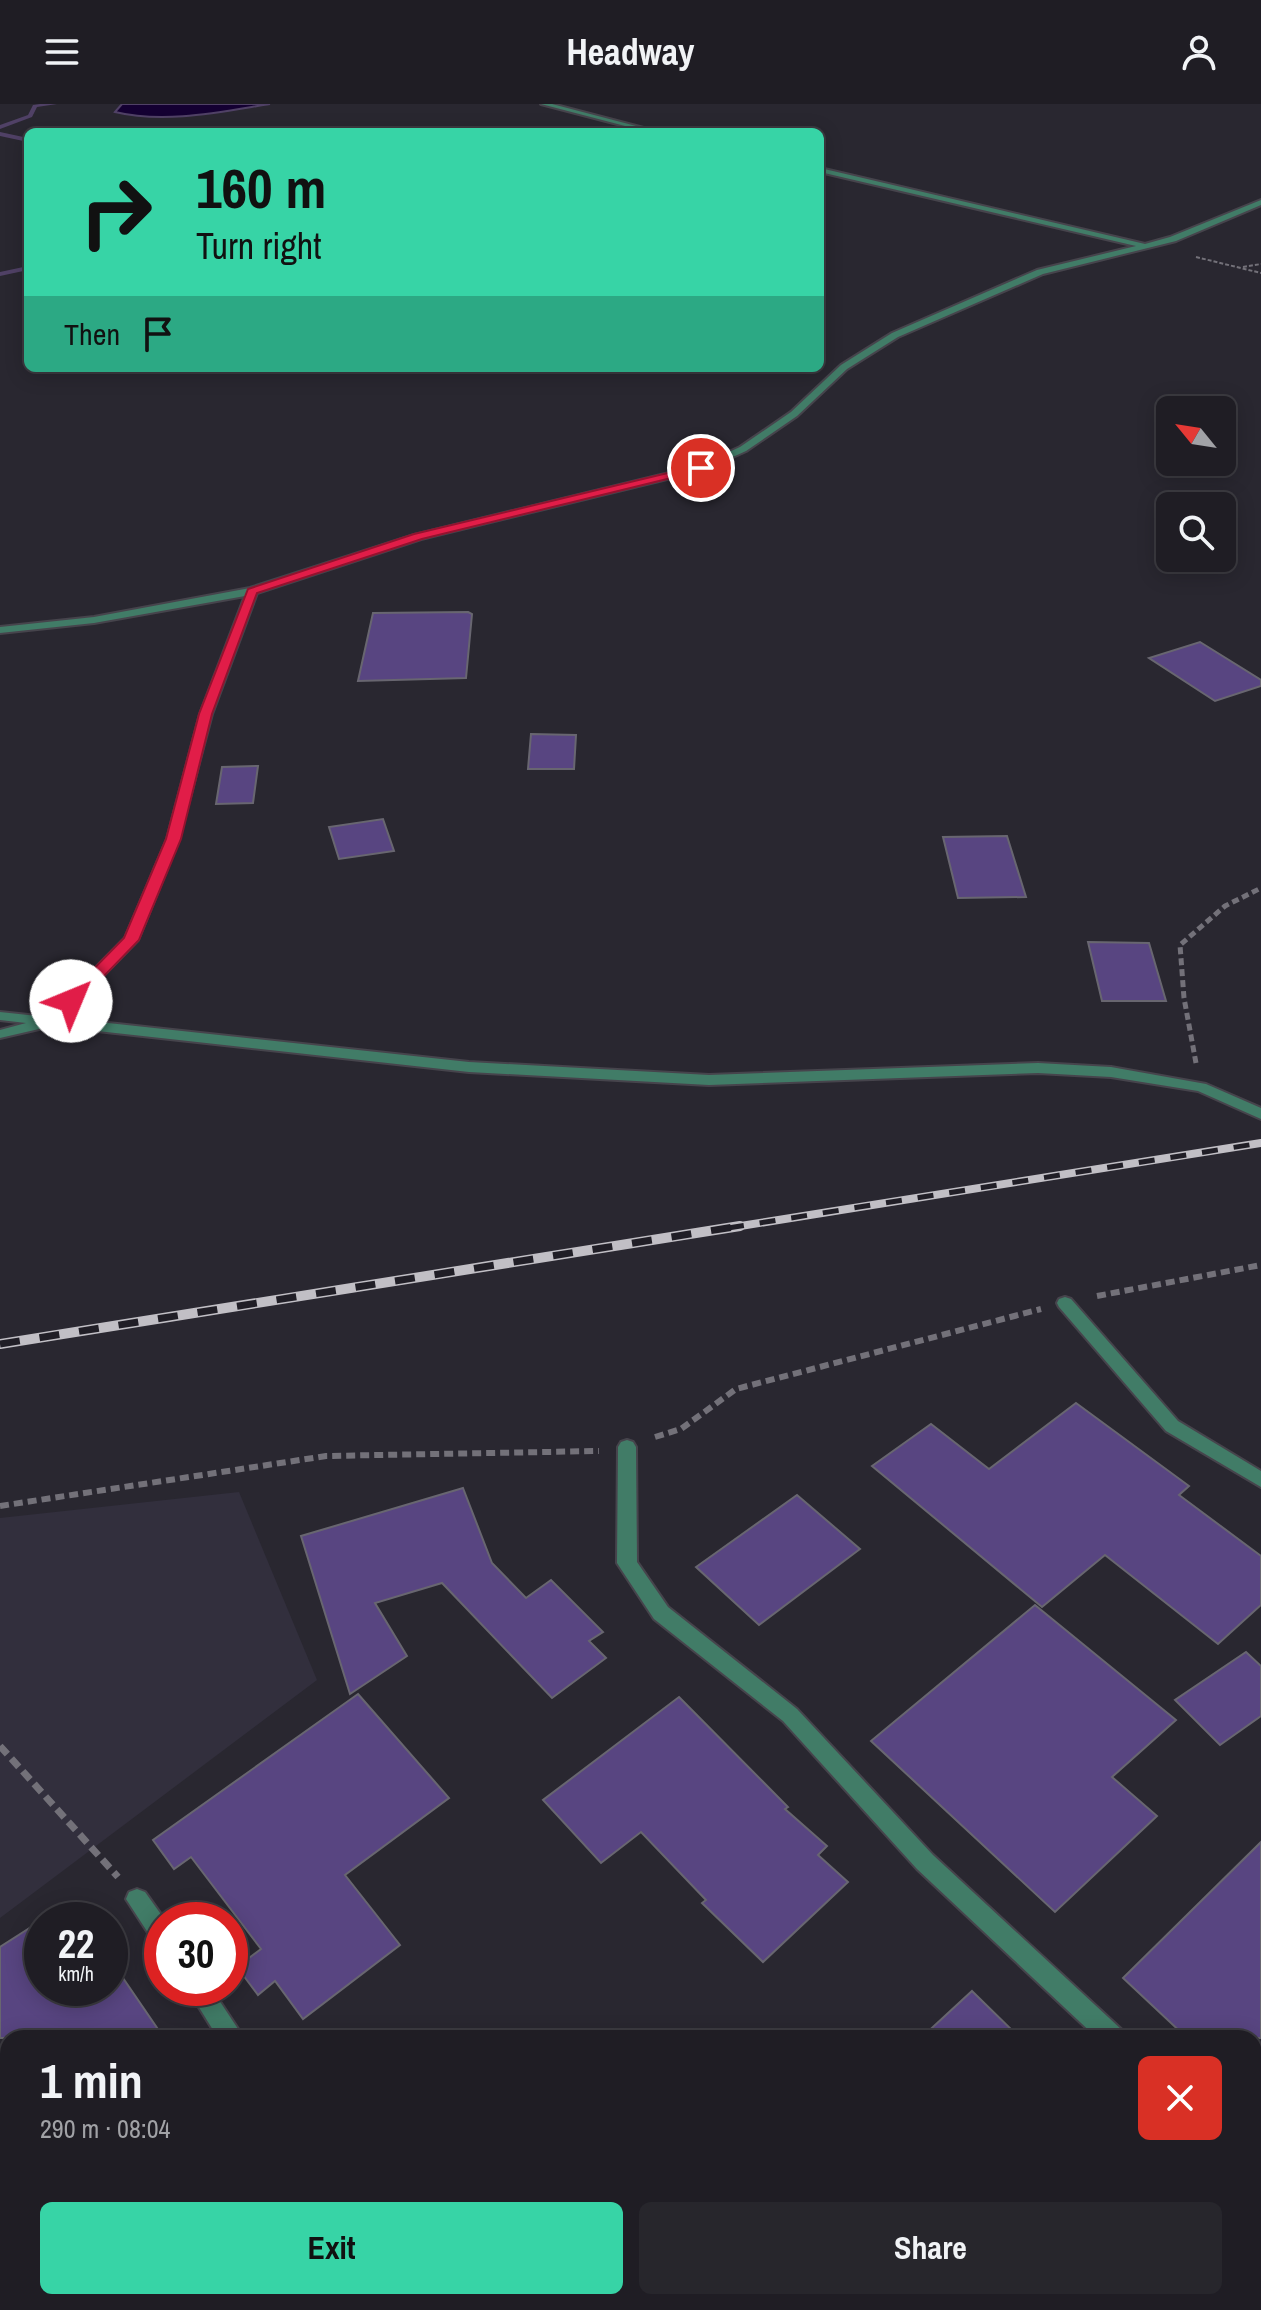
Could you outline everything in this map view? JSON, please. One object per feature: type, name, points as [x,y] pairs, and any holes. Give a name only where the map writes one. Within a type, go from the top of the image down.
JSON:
[{"type":"street","points":[[544,104],[640,128]]},
{"type":"street","points":[[824,171],[1148,246]]},
{"type":"street","points":[[0,630],[94,620],[252,591],[418,537],[701,468],[743,449],[794,414],[844,367],[895,335],[1040,272],[1148,246],[1261,202]]},
{"type":"street","points":[[0,1034],[50,1022],[131,940],[173,839],[206,714],[252,591]]},
{"type":"street","points":[[0,1016],[469,1067],[709,1080],[1038,1068],[1111,1072],[1201,1087],[1261,1114]]},
{"type":"street","points":[[1065,1303],[1172,1426],[1261,1480]]},
{"type":"street","points":[[627,1447],[627,1563],[661,1613],[790,1715],[925,1862],[1105,2030]]},
{"type":"street","points":[[137,1899],[144,1909]]},
{"type":"street","points":[[210,2006],[227,2030]]},
{"type":"path","points":[[1148,246],[1261,273]]},
{"type":"path","points":[[1242,267],[1261,264]]},
{"type":"path","points":[[1201,1087],[1184,998],[1180,945],[1225,906],[1261,888]]},
{"type":"path","points":[[0,1506],[326,1456],[582,1453],[627,1447],[681,1429],[736,1389],[1065,1303],[1261,1265]]},
{"type":"path","points":[[0,1746],[137,1899]]},
{"type":"shaded area","points":[[122,104],[270,104],[192,116],[153,117],[115,112]]},
{"type":"shaded area","points":[[239,1492],[317,1680],[0,1918],[0,1518]]},
{"type":"building","points":[[373,613],[472,614],[466,678],[358,681]]},
{"type":"building","points":[[1200,642],[1261,680],[1261,686],[1215,701],[1149,658]]},
{"type":"building","points":[[531,734],[576,735],[574,769],[528,769]]},
{"type":"building","points":[[258,766],[253,803],[216,804],[222,767]]},
{"type":"building","points":[[383,819],[394,851],[339,859],[329,827]]},
{"type":"building","points":[[1007,836],[1026,897],[958,898],[943,837]]},
{"type":"building","points":[[1088,942],[1149,943],[1166,1001],[1102,1001]]},
{"type":"building","points":[[1076,1403],[1189,1486],[1179,1495],[1261,1556],[1261,1605],[1218,1644],[1105,1555],[1042,1607],[872,1466],[931,1424],[989,1469]]},
{"type":"building","points":[[463,1488],[492,1563],[526,1598],[551,1580],[603,1632],[589,1641],[606,1658],[552,1698],[442,1583],[375,1603],[407,1656],[350,1694],[301,1536]]},
{"type":"building","points":[[797,1495],[860,1549],[759,1625],[696,1567]]},
{"type":"building","points":[[1035,1605],[1176,1720],[1112,1777],[1157,1816],[1055,1912],[871,1741]]},
{"type":"building","points":[[1246,1652],[1261,1666],[1261,1716],[1220,1745],[1175,1700]]},
{"type":"building","points":[[358,1694],[449,1798],[345,1875],[400,1945],[303,2019],[275,1981],[258,1995],[248,1982],[248,1959],[261,1949],[248,1932],[248,1902],[225,1902],[191,1857],[174,1869],[153,1840]]},
{"type":"building","points":[[679,1697],[788,1807],[785,1809],[827,1846],[818,1855],[848,1882],[763,1962],[702,1903],[706,1900],[641,1832],[601,1863],[543,1800]]},
{"type":"building","points":[[1261,1842],[1261,2030],[1178,2030],[1123,1978]]},
{"type":"building","points":[[24,1932],[24,2006],[128,2006],[128,1985],[159,2030],[0,2030],[0,1947]]},
{"type":"building","points":[[972,1991],[1012,2030],[930,2030]]},
{"type":"waterway","points":[[0,127],[30,116],[35,106],[55,104]]},
{"type":"waterway","points":[[0,134],[24,139]]},
{"type":"waterway","points":[[0,274],[24,269]]},
{"type":"railway","points":[[728,1228],[1261,1143]]},
{"type":"railway","points":[[0,1344],[740,1226]]},
{"type":"route","points":[[71,1001],[131,940],[173,839],[206,714],[252,591],[322,571],[371,551],[418,537],[701,468]]}]
